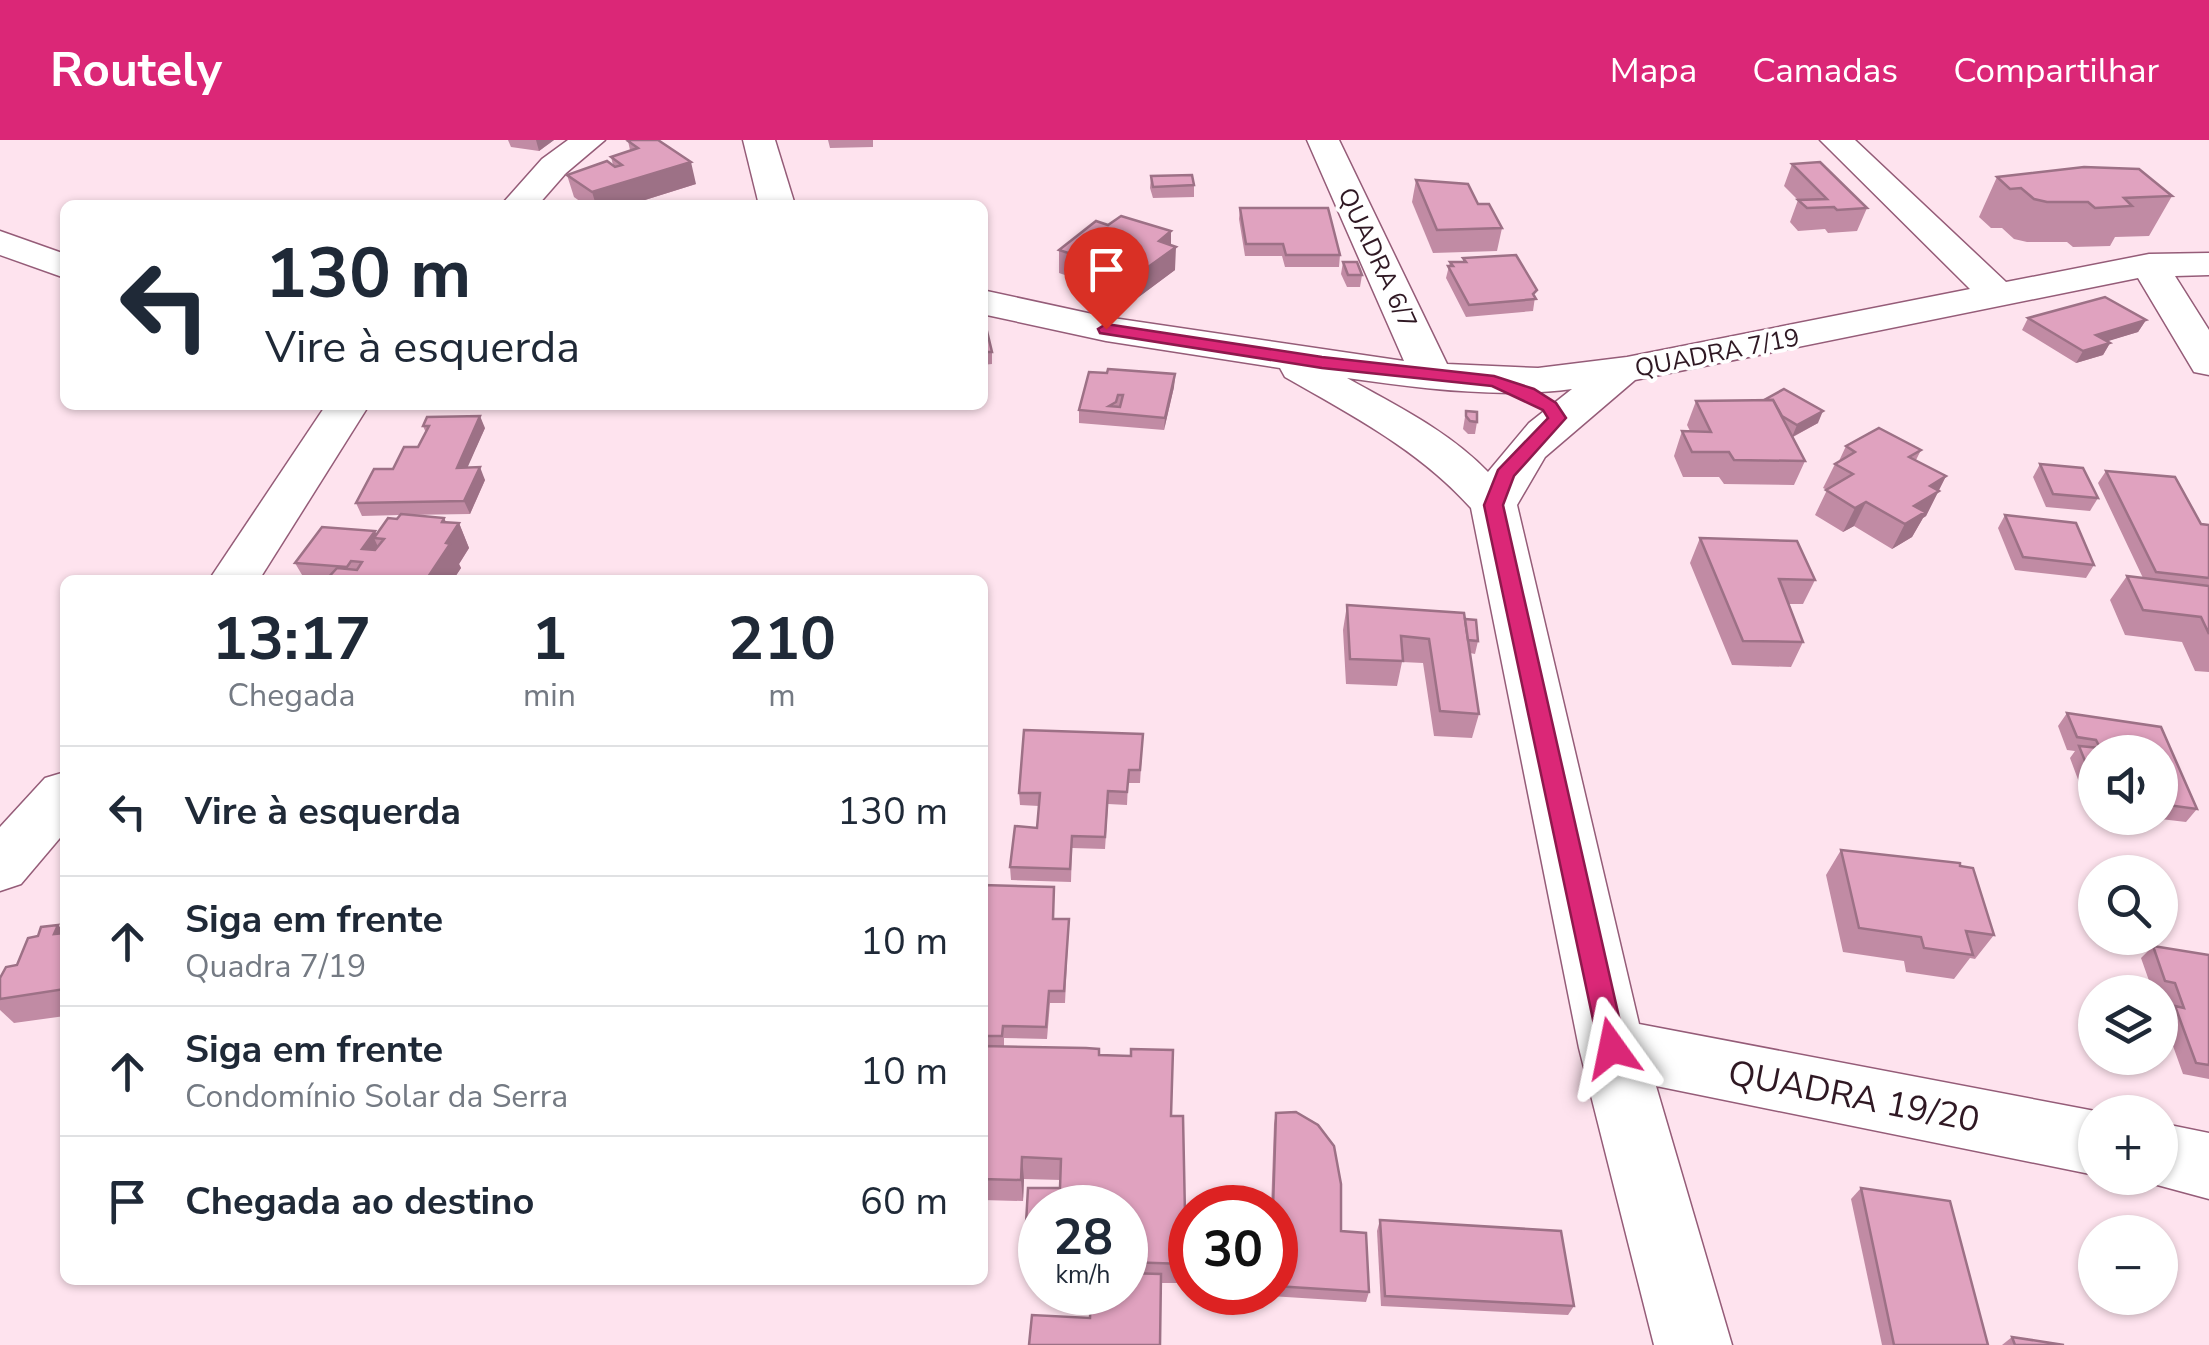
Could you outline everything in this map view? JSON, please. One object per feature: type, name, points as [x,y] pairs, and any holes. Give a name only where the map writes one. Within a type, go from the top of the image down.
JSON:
[{"type":"street","points":[[523,200],[554,166],[589,140]]},
{"type":"street","points":[[759,140],[775,200]]},
{"type":"street","name":"QUADRA 6/7","points":[[1322,140],[1462,378]]},
{"type":"street","points":[[1836,140],[2000,296]]},
{"type":"street","points":[[0,242],[60,265]]},
{"type":"street","name":"QUADRA 7/19","points":[[1462,378],[1582,378],[2149,265],[2209,264]]},
{"type":"street","points":[[2149,265],[2209,363]]},
{"type":"street","points":[[988,303],[1106,329],[1280,357],[1462,378],[1528,393],[1550,406],[1557,418]]},
{"type":"street","points":[[1280,357],[1405,429],[1456,464],[1494,505],[1612,1048],[1693,1345]]},
{"type":"street","points":[[1494,505],[1505,474],[1557,418],[1627,369]]},
{"type":"street","points":[[1405,429],[1397,404],[1431,385],[1462,378]]},
{"type":"street","points":[[237,575],[294,482],[344,410]]},
{"type":"street","points":[[0,867],[60,798]]},
{"type":"street","name":"QUADRA 19/20","points":[[1612,1048],[2078,1141]]},
{"type":"street","points":[[2178,1160],[2209,1166]]},
{"type":"building","points":[[658,140],[691,162],[592,192],[567,175],[607,161],[615,167],[622,165],[611,157],[638,148],[628,141]]},
{"type":"building","points":[[1820,162],[1867,208],[1807,208],[1798,200],[1827,199],[1792,164]]},
{"type":"building","points":[[2084,167],[2139,169],[2172,196],[2124,198],[2132,206],[2095,208],[2088,202],[2034,199],[2021,188],[2010,189],[1997,177]]},
{"type":"building","points":[[1192,175],[1194,185],[1153,187],[1151,176]]},
{"type":"building","points":[[1416,180],[1468,184],[1478,204],[1489,204],[1502,228],[1437,230]]},
{"type":"building","points":[[1240,208],[1328,208],[1340,255],[1286,255],[1283,244],[1246,244]]},
{"type":"building","points":[[1121,216],[1171,231],[1159,241],[1176,247],[1137,275],[1059,250],[1096,221],[1108,225]]},
{"type":"building","points":[[1516,255],[1537,290],[1533,294],[1536,299],[1469,305],[1448,266],[1453,266],[1450,262],[1466,262],[1463,258]]},
{"type":"building","points":[[1343,262],[1357,262],[1362,275],[1348,275]]},
{"type":"building","points":[[2105,297],[2146,320],[2096,335],[2110,343],[2083,351],[2028,318]]},
{"type":"building","points":[[1108,369],[1175,374],[1165,418],[1079,410],[1089,372],[1107,373]],"holes":[[[1118,395],[1123,395],[1120,407],[1109,406]]]},
{"type":"building","points":[[1784,389],[1823,411],[1797,425],[1782,416],[1773,400],[1764,400]]},
{"type":"building","points":[[1773,400],[1805,461],[1734,460],[1729,452],[1692,452],[1682,431],[1711,432],[1696,401]]},
{"type":"building","points":[[1466,411],[1477,412],[1477,422],[1470,421]]},
{"type":"building","points":[[480,416],[457,468],[480,467],[464,501],[356,503],[374,469],[393,469],[404,447],[418,447],[429,426],[423,426],[427,417]]},
{"type":"building","points":[[1879,428],[1921,450],[1909,457],[1946,476],[1930,486],[1939,491],[1914,506],[1925,512],[1905,524],[1866,502],[1855,508],[1826,490],[1853,474],[1835,464],[1855,452],[1846,446]]},
{"type":"building","points":[[2040,464],[2083,468],[2098,498],[2053,494]]},
{"type":"building","points":[[2106,471],[2175,477],[2201,524],[2209,525],[2209,578],[2156,572]]},
{"type":"building","points":[[401,514],[459,523],[429,575],[331,575],[337,568],[357,570],[362,562],[351,561],[347,567],[295,563],[322,527],[375,531],[362,549],[375,550],[384,539],[374,538],[388,518],[397,519]]},
{"type":"building","points":[[2005,515],[2076,523],[2094,565],[2023,557]]},
{"type":"building","points":[[1700,538],[1797,541],[1815,580],[1779,579],[1803,642],[1743,641]]},
{"type":"building","points":[[2127,576],[2209,586],[2209,634],[2201,617],[2143,610]]},
{"type":"building","points":[[1347,605],[1464,613],[1479,714],[1440,711],[1429,639],[1401,636],[1403,661],[1350,659]]},
{"type":"building","points":[[1465,619],[1476,620],[1478,641],[1468,640]]},
{"type":"building","points":[[2067,713],[2161,727],[2165,735],[2078,735]]},
{"type":"building","points":[[1024,730],[1143,734],[1140,770],[1129,770],[1127,792],[1108,791],[1105,837],[1072,836],[1070,869],[1010,867],[1015,826],[1037,828],[1040,793],[1019,793]]},
{"type":"building","points":[[2178,766],[2197,809],[2178,806]]},
{"type":"building","points":[[1841,850],[1960,863],[1973,868],[1994,935],[1966,931],[1973,955],[1924,948],[1921,937],[1859,928]]},
{"type":"building","points":[[988,885],[1054,887],[1053,919],[1069,919],[1064,991],[1049,991],[1046,1027],[1003,1026],[1002,1036],[988,1036]]},
{"type":"building","points":[[58,925],[54,934],[60,933],[60,990],[0,999],[0,978],[6,967],[17,965],[28,938],[38,936],[41,927]]},
{"type":"building","points":[[2178,950],[2209,955],[2209,1065],[2196,1063],[2178,1014],[2178,1007],[2184,1008],[2178,975],[2163,975],[2156,955],[2178,955]]},
{"type":"building","points":[[988,1046],[1086,1048],[1099,1049],[1099,1055],[1131,1056],[1131,1049],[1173,1050],[1171,1116],[1183,1116],[1184,1185],[1168,1185],[1168,1263],[1148,1263],[1148,1185],[1060,1185],[1061,1159],[1022,1157],[1021,1180],[988,1179]]},
{"type":"building","points":[[1296,1112],[1318,1125],[1334,1146],[1341,1184],[1341,1231],[1366,1233],[1369,1292],[1298,1287],[1298,1185],[1274,1185],[1276,1113]]},
{"type":"building","points":[[1861,1188],[1950,1201],[1988,1345],[1894,1345]]},
{"type":"building","points":[[1380,1220],[1561,1231],[1574,1306],[1385,1296]]},
{"type":"building","points":[[1148,1274],[1161,1274],[1160,1345],[1029,1345],[1032,1315],[1148,1315]]},
{"type":"building","points":[[2012,1337],[2064,1345],[2015,1345]]},
{"type":"route","points":[[1106,329],[1418,375],[1494,381],[1550,406],[1557,418],[1505,474],[1494,505],[1612,1048]]}]
